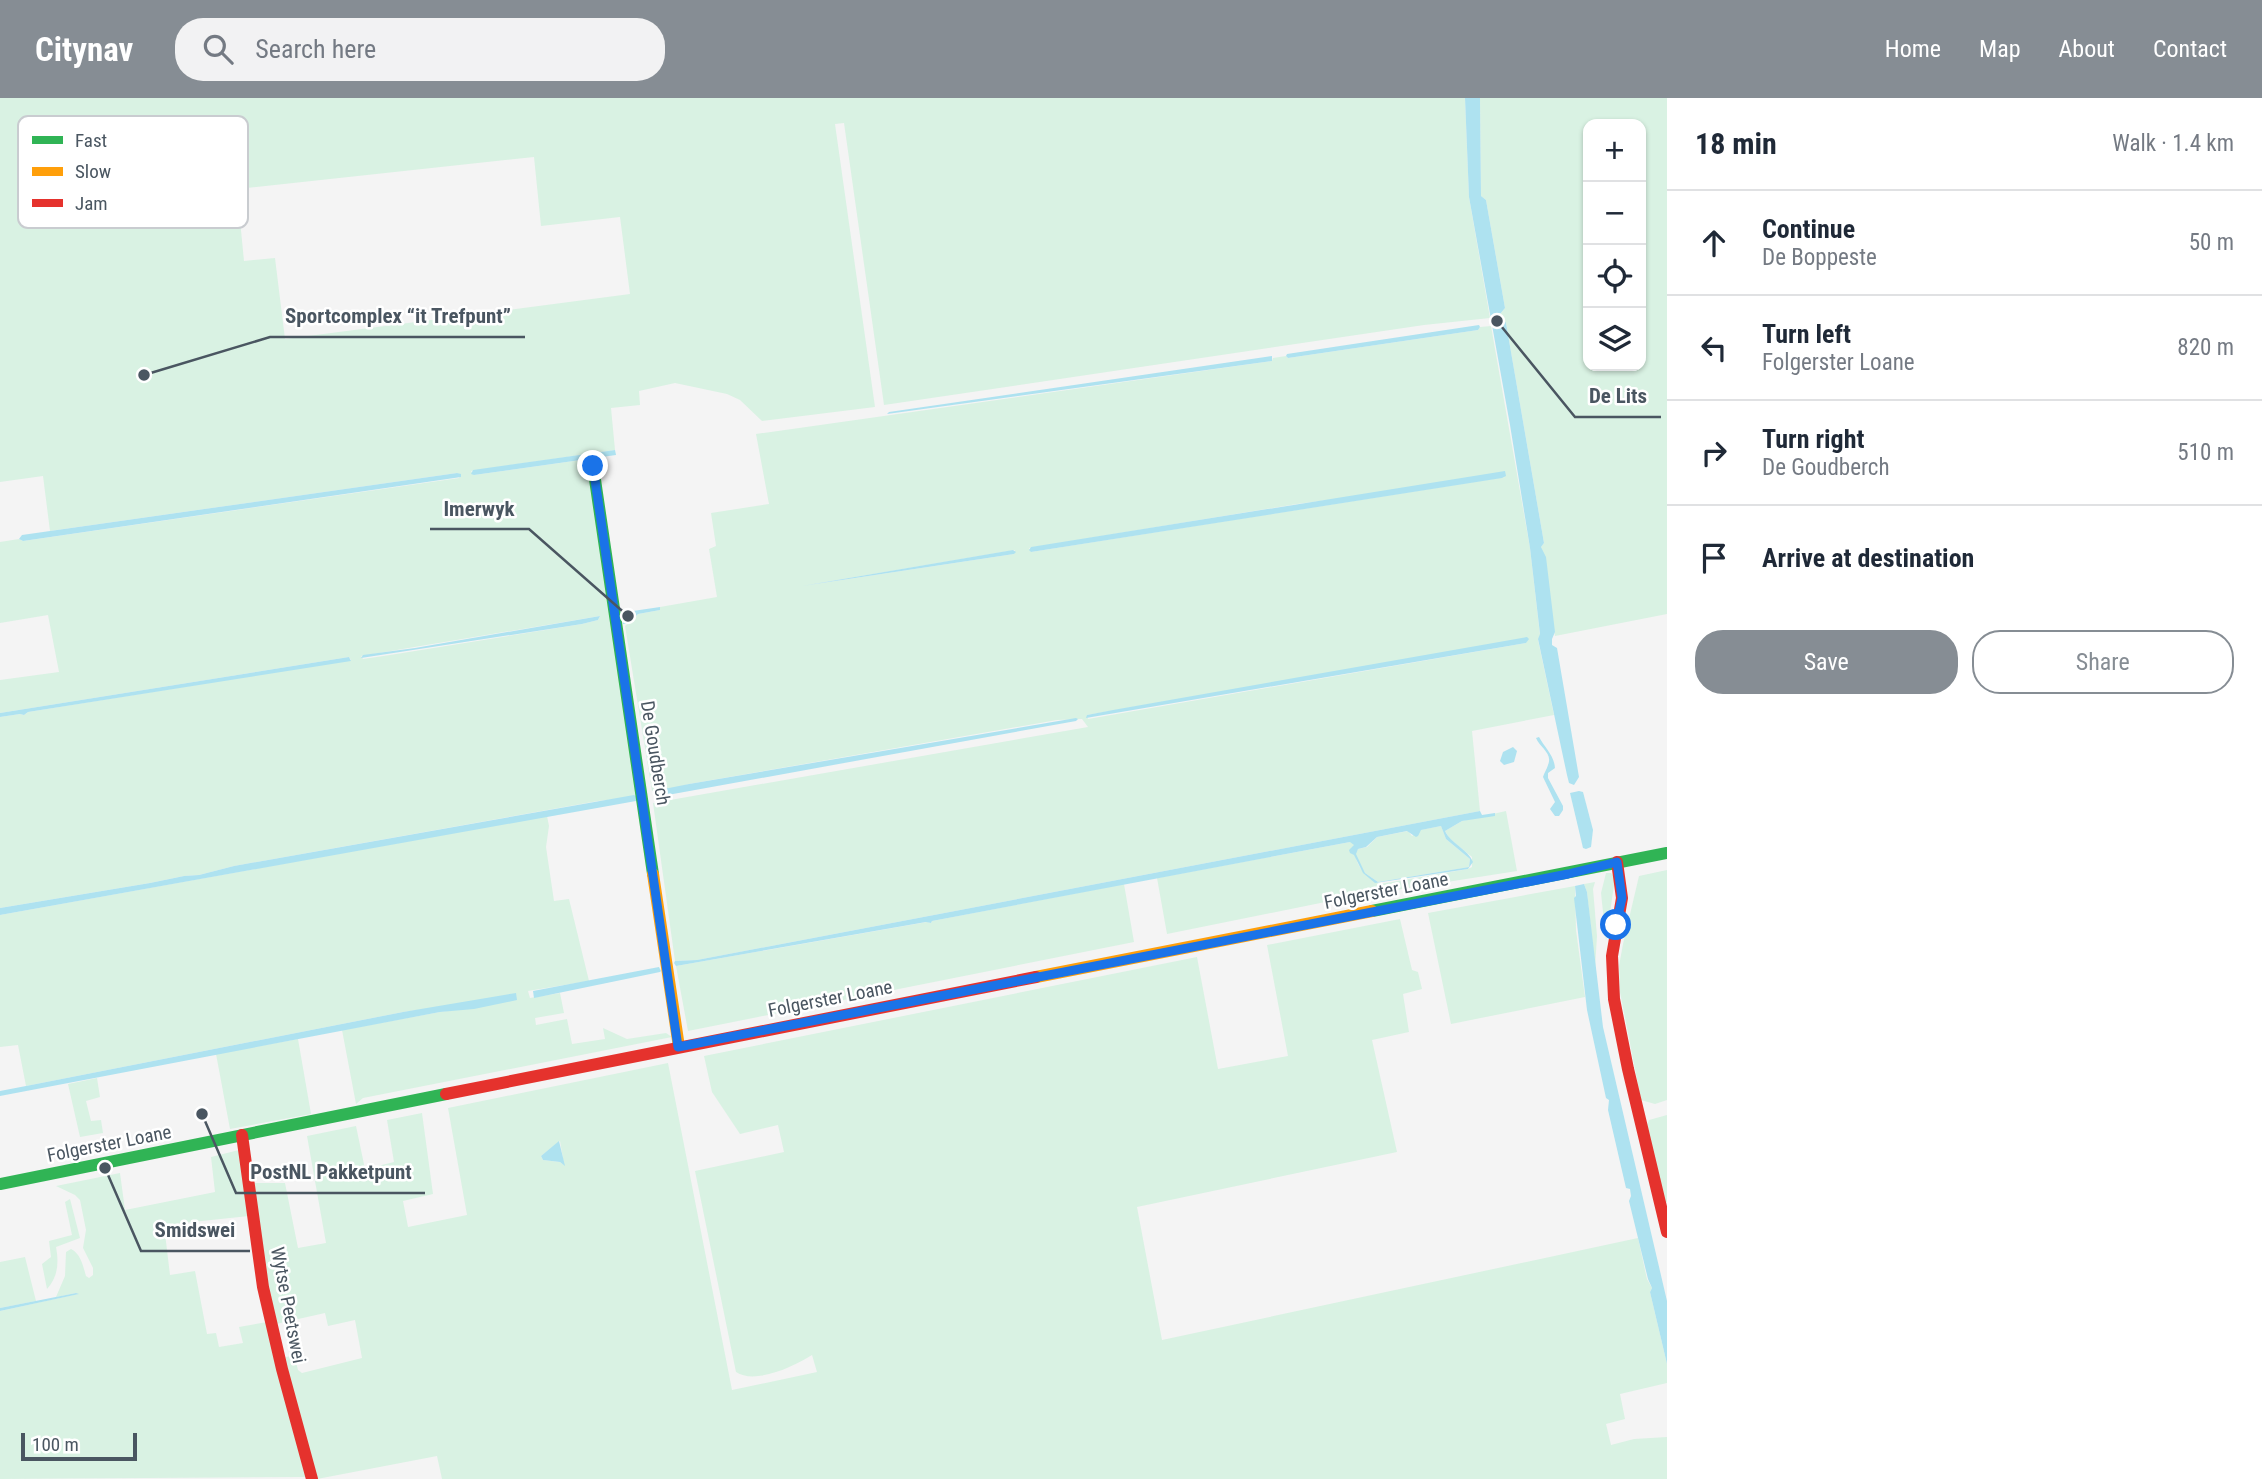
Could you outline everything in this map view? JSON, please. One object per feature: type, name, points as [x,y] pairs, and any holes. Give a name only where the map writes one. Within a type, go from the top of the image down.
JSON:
[{"type":"main road","name":"De Goudberch","points":[[593,466],[678,1047]]},
{"type":"main road","name":"Folgerster Loane","points":[[0,1184],[678,1047],[1667,853]]},
{"type":"main road","points":[[1617,862],[1622,898],[1612,956],[1614,999],[1667,1232]]},
{"type":"main road","name":"Wytse Peetswei","points":[[242,1135],[258,1258],[286,1386],[311,1479]]},
{"type":"green space","points":[[0,98],[1465,98],[1469,197],[1490,318],[1424,325],[884,405],[844,123],[835,124],[875,407],[762,421],[740,400],[727,394],[675,383],[639,391],[640,405],[611,408],[615,450],[471,471],[474,475],[588,459],[637,797],[598,801],[234,866],[199,875],[0,908],[0,717],[351,660],[349,657],[0,713],[0,680],[59,672],[48,615],[0,623],[0,542],[19,539],[23,541],[459,478],[461,475],[457,473],[50,531],[43,476],[0,482]],"holes":[[[18,116],[248,116],[248,188],[534,157],[541,226],[620,217],[630,294],[285,339],[275,258],[244,261],[241,228],[18,228]],[[600,616],[598,620],[363,659],[361,656]]]},
{"type":"green space","points":[[1480,98],[1667,98],[1667,614],[1555,636],[1541,547],[1544,543],[1506,323],[1500,314],[1505,308],[1486,200],[1481,196]]},
{"type":"green space","points":[[1491,326],[1530,548],[1540,635],[1538,640],[1554,715],[1472,731],[1480,811],[697,960],[675,961],[653,803],[1088,727],[1082,719],[1057,720],[689,784],[659,792],[652,791],[625,626],[638,614],[660,610],[660,607],[717,597],[709,549],[716,546],[711,513],[769,504],[756,434],[1272,361],[1273,358],[1478,330],[1480,327]],"holes":[[[1505,477],[1031,552],[1029,548],[1297,504]],[[1015,550],[1014,554],[802,586]],[[1528,638],[1526,643],[1088,719],[1087,715]]]},
{"type":"green space","points":[[1506,811],[1517,871],[1345,898],[1167,934],[1157,878],[1350,842],[1354,843],[1360,868],[1380,884],[1468,869],[1472,867],[1472,857],[1450,839],[1445,831],[1462,821]]},
{"type":"green space","points":[[547,816],[549,826],[546,847],[554,901],[569,899],[589,981],[528,991],[530,998],[560,993],[564,1013],[535,1018],[536,1025],[567,1019],[572,1044],[605,1039],[603,1028],[627,1039],[666,1033],[672,1037],[363,1098],[356,1104],[342,1030],[482,1006],[448,1006],[403,1012],[26,1086],[18,1045],[0,1047],[0,915]]},
{"type":"green space","points":[[1441,826],[1446,839],[1470,859],[1469,867],[1378,882],[1365,873],[1355,854],[1358,849],[1367,847],[1377,837],[1408,831],[1412,836],[1420,830]]},
{"type":"green space","points":[[1667,870],[1667,1100],[1655,1104],[1641,1100],[1620,992],[1619,966],[1639,876]]},
{"type":"green space","points":[[1606,873],[1611,873],[1615,878],[1606,941],[1601,893]]},
{"type":"green space","points":[[1595,882],[1593,889],[1597,936],[1595,968],[1584,884]]},
{"type":"green space","points":[[1124,884],[1134,942],[688,1031],[676,966],[931,923]]},
{"type":"green space","points":[[1575,886],[1576,930],[1585,997],[1451,1024],[1428,913]]},
{"type":"green space","points":[[1400,919],[1412,970],[1418,972],[1422,989],[1403,994],[1409,1032],[1372,1040],[1397,1152],[1137,1207],[1162,1340],[1638,1238],[1647,1279],[1652,1288],[1650,1292],[1667,1364],[1667,1383],[1620,1394],[1625,1419],[1606,1424],[1611,1445],[1634,1439],[1667,1437],[1667,1479],[442,1479],[437,1456],[317,1479],[283,1358],[294,1355],[298,1370],[302,1373],[362,1358],[355,1320],[328,1326],[325,1313],[276,1324],[253,1183],[285,1183],[298,1248],[326,1243],[307,1136],[356,1126],[365,1169],[394,1162],[387,1120],[422,1113],[433,1194],[403,1201],[408,1227],[467,1215],[448,1108],[668,1063],[732,1390],[817,1372],[812,1355],[785,1369],[764,1375],[744,1375],[736,1372],[695,1171],[784,1152],[778,1125],[740,1134],[712,1092],[704,1056],[1197,957],[1218,1069],[1288,1056],[1267,945]],"holes":[[[560,1141],[564,1165],[543,1160],[541,1156]]]},
{"type":"green space","points":[[298,1039],[311,1114],[230,1129],[216,1054]]},
{"type":"green space","points":[[97,1078],[100,1097],[86,1101],[91,1121],[101,1120],[103,1133],[80,1137],[68,1084]]},
{"type":"green space","points":[[1667,1115],[1665,1203],[1647,1125],[1649,1120]]},
{"type":"green space","points":[[239,1150],[249,1216],[164,1225],[170,1275],[195,1271],[207,1334],[216,1333],[219,1347],[243,1343],[239,1327],[267,1322],[307,1477],[0,1479],[0,1311],[78,1294],[56,1297],[65,1276],[66,1252],[71,1249],[83,1264],[86,1276],[89,1278],[93,1275],[93,1268],[83,1248],[86,1230],[80,1200],[56,1186],[120,1173],[125,1210],[215,1192],[211,1157]]},
{"type":"green space","points":[[70,1199],[80,1238],[56,1247],[57,1269],[47,1289],[42,1264],[51,1257],[49,1241],[72,1235],[65,1202]]},
{"type":"green space","points":[[25,1257],[36,1301],[0,1308],[0,1262]]},
{"type":"water","points":[[1465,98],[1480,98],[1481,196],[1486,200],[1505,308],[1500,314],[1506,323],[1544,543],[1541,547],[1546,557],[1555,632],[1552,645],[1557,648],[1579,777],[1574,785],[1569,783],[1567,775],[1538,639],[1540,634],[1530,548],[1469,197]]},
{"type":"water","points":[[1479,325],[1478,330],[1288,358],[1286,356],[1287,354]]},
{"type":"water","points":[[1272,356],[1272,361],[887,414],[889,412]]},
{"type":"water","points":[[615,450],[616,455],[471,474],[473,470]]},
{"type":"water","points":[[1505,471],[1506,476],[1502,478],[1031,552],[1029,550],[1031,547]]},
{"type":"water","points":[[461,474],[461,477],[23,541],[19,539],[22,535]]},
{"type":"water","points":[[1013,550],[1016,552],[1014,554],[802,586]]},
{"type":"water","points":[[660,607],[660,610],[638,614],[628,624],[623,624],[622,615],[626,612]]},
{"type":"water","points":[[600,616],[598,620],[582,624],[361,658],[363,655]]},
{"type":"water","points":[[1527,637],[1529,639],[1526,643],[1086,718],[1087,715],[1113,710]]},
{"type":"water","points":[[349,657],[351,661],[0,717],[0,713]]},
{"type":"water","points":[[1076,718],[1076,721],[662,796],[658,794],[664,789],[689,784]]},
{"type":"water","points":[[1539,737],[1554,763],[1555,768],[1548,773],[1548,778],[1563,806],[1559,816],[1555,816],[1550,809],[1555,802],[1543,777],[1549,757],[1536,738]]},
{"type":"water","points":[[1513,747],[1517,751],[1514,762],[1504,765],[1500,761],[1503,752]]},
{"type":"water","points":[[1583,792],[1593,830],[1591,847],[1586,849],[1583,848],[1570,793]]},
{"type":"water","points":[[634,795],[637,797],[636,801],[0,915],[0,908],[199,875],[234,866]]},
{"type":"water","points":[[1480,811],[1482,815],[1495,813],[1495,816],[1462,821],[1445,831],[1451,840],[1471,857],[1473,862],[1468,869],[1375,883],[1363,873],[1354,855],[1350,853],[1349,850],[1354,845],[1350,842],[931,923],[676,966],[674,963]],"holes":[[[1441,826],[1446,839],[1470,859],[1469,867],[1378,882],[1365,873],[1356,854],[1358,849],[1366,847],[1377,837],[1407,831],[1416,837],[1421,830]]]},
{"type":"water","points":[[1584,884],[1603,1027],[1667,1301],[1667,1364],[1650,1292],[1652,1288],[1629,1201],[1630,1189],[1626,1188],[1608,1110],[1609,1100],[1606,1098],[1587,1010],[1574,898],[1575,886]]},
{"type":"water","points":[[659,967],[660,972],[534,998],[533,991]]},
{"type":"water","points":[[516,993],[517,1000],[474,1009],[440,1012],[0,1096],[0,1091],[403,1012]]},
{"type":"water","points":[[559,1141],[565,1166],[560,1162],[543,1160],[541,1156]]},
{"type":"water","points":[[79,1294],[0,1311],[0,1308]]},
{"type":"traffic: fast","points":[[593,466],[653,874]]},
{"type":"traffic: fast","points":[[1372,911],[1667,853]]},
{"type":"traffic: fast","points":[[0,1184],[446,1094]]},
{"type":"traffic: slow","points":[[653,874],[679,1047]]},
{"type":"traffic: slow","points":[[1036,977],[1372,911]]},
{"type":"traffic: jam","points":[[1617,862],[1622,898],[1612,956],[1614,999],[1667,1232]]},
{"type":"traffic: jam","points":[[446,1094],[1036,977]]},
{"type":"traffic: jam","points":[[242,1135],[263,1287],[312,1479]]},
{"type":"place","name":"De Lits","points":[[1497,321]]},
{"type":"place","name":"Sportcomplex “it Trefpunt”","points":[[144,375]]},
{"type":"place","name":"Imerwyk","points":[[628,616]]},
{"type":"place","name":"PostNL Pakketpunt","points":[[202,1114]]},
{"type":"place","name":"Smidswei","points":[[105,1168]]},
{"type":"route","points":[[593,466],[678,1047],[1568,874],[1617,862],[1622,898],[1616,925]]}]
